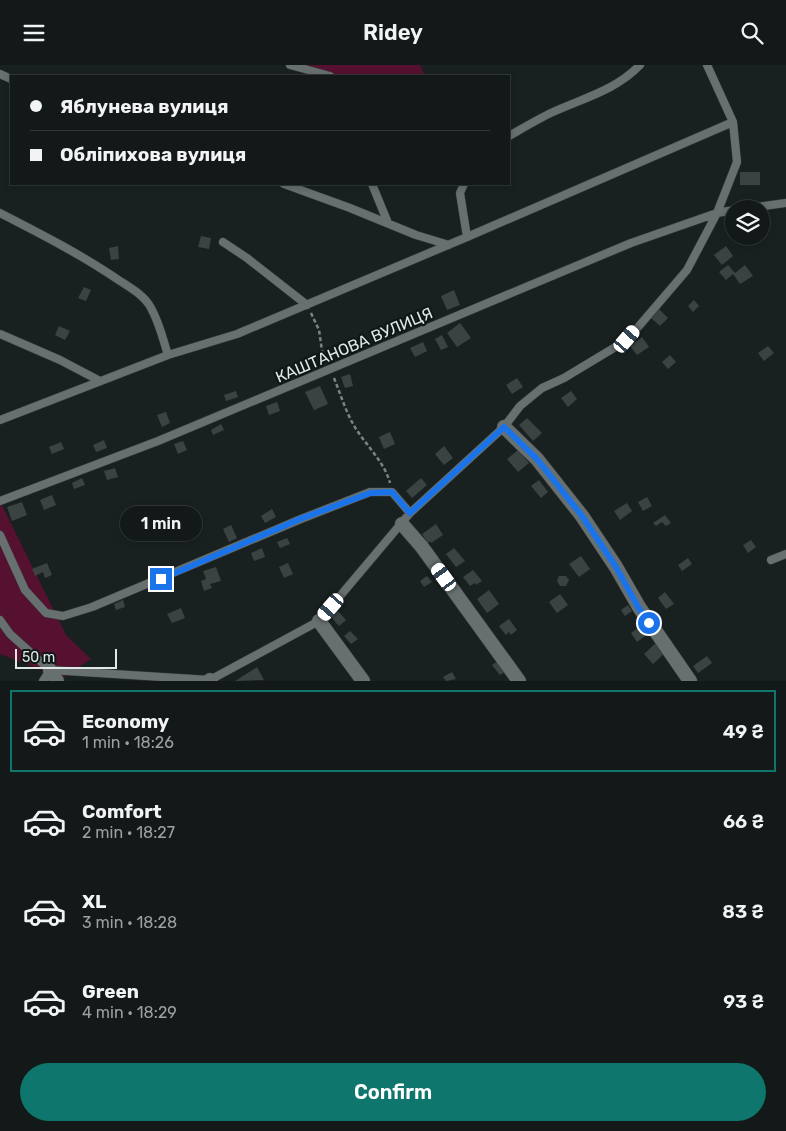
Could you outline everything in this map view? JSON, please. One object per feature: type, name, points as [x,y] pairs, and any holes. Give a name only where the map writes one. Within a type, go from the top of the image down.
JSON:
[{"type":"street","points":[[504,427],[537,459],[582,516],[616,567],[638,607],[690,681]]},
{"type":"street","points":[[406,519],[422,547],[519,681]]},
{"type":"street","points":[[319,621],[364,681]]},
{"type":"lane","points":[[290,65],[326,75]]},
{"type":"lane","points":[[510,135],[552,112],[598,94],[629,77],[640,65]]},
{"type":"lane","points":[[0,620],[10,634],[50,677],[211,680],[319,621],[406,519],[504,427],[520,406],[542,388],[564,378],[627,339],[687,270],[717,213],[737,162],[733,122],[707,65]]},
{"type":"lane","points":[[0,420],[168,355],[237,334],[733,122]]},
{"type":"lane","points":[[287,185],[416,235],[449,245]]},
{"type":"lane","points":[[372,185],[388,223]]},
{"type":"lane","points":[[464,185],[460,193],[467,237]]},
{"type":"lane","points":[[770,205],[786,203]]},
{"type":"lane","name":"КАШТАНОВА ВУЛИЦЯ","points":[[0,501],[158,441],[631,243],[725,212]]},
{"type":"lane","points":[[0,213],[62,245],[137,292],[150,307],[168,355]]},
{"type":"lane","points":[[223,242],[247,258],[307,305]]},
{"type":"lane","points":[[0,334],[60,360],[100,381]]},
{"type":"lane","points":[[0,535],[25,590],[46,613],[63,616],[92,607],[300,519],[370,493],[392,492],[406,519]]},
{"type":"lane","points":[[771,560],[786,554]]},
{"type":"path","points":[[307,305],[319,330],[323,357],[331,370],[352,423],[384,470],[392,492]]},
{"type":"shaded area","points":[[301,65],[420,65],[425,75],[333,75]]},
{"type":"shaded area","points":[[0,501],[66,635],[91,659],[58,681],[53,681],[40,669],[0,654]]},
{"type":"building","points":[[740,172],[760,172],[760,185],[740,185]]},
{"type":"building","points":[[201,236],[211,238],[209,249],[198,247]]},
{"type":"building","points":[[118,246],[119,259],[111,260],[109,248]]},
{"type":"building","points":[[726,246],[733,256],[722,265],[714,255]]},
{"type":"building","points":[[728,265],[735,273],[745,265],[753,276],[740,284],[733,274],[726,280],[719,272]]},
{"type":"building","points":[[84,287],[91,290],[86,301],[78,298]]},
{"type":"building","points":[[454,290],[460,305],[447,310],[441,296]]},
{"type":"building","points":[[694,300],[699,306],[693,312],[688,306]]},
{"type":"building","points":[[659,309],[668,318],[660,326],[651,318]]},
{"type":"building","points":[[460,323],[471,338],[457,347],[447,333]]},
{"type":"building","points":[[59,326],[70,331],[65,340],[55,335]]},
{"type":"building","points":[[442,335],[448,347],[441,350],[435,339]]},
{"type":"building","points":[[642,337],[649,347],[637,355],[630,346]]},
{"type":"building","points":[[423,342],[427,351],[415,357],[410,348]]},
{"type":"building","points":[[768,346],[774,353],[764,361],[758,353]]},
{"type":"building","points":[[670,355],[676,362],[668,369],[662,362]]},
{"type":"building","points":[[350,374],[353,386],[345,388],[341,377]]},
{"type":"building","points":[[517,378],[523,387],[512,394],[506,385]]},
{"type":"building","points":[[320,386],[328,404],[314,410],[305,392]]},
{"type":"building","points":[[236,391],[238,397],[226,401],[224,395]]},
{"type":"building","points":[[571,391],[577,399],[568,407],[561,398]]},
{"type":"building","points":[[277,402],[280,411],[269,415],[266,406]]},
{"type":"building","points":[[166,412],[170,423],[162,427],[157,415]]},
{"type":"building","points":[[527,418],[542,433],[533,441],[519,425]]},
{"type":"building","points":[[221,424],[224,430],[213,435],[211,430]]},
{"type":"building","points":[[390,432],[395,444],[384,449],[379,437]]},
{"type":"building","points":[[104,440],[107,448],[96,452],[93,445]]},
{"type":"building","points":[[183,441],[187,450],[178,454],[174,444]]},
{"type":"building","points":[[61,442],[64,449],[52,454],[49,447]]},
{"type":"building","points":[[444,446],[453,458],[444,465],[435,454]]},
{"type":"building","points":[[518,450],[529,463],[518,472],[507,459]]},
{"type":"building","points":[[115,468],[118,477],[107,480],[104,471]]},
{"type":"building","points":[[82,478],[85,485],[74,489],[72,483]]},
{"type":"building","points":[[421,478],[427,485],[412,498],[406,491]]},
{"type":"building","points":[[539,480],[548,492],[541,498],[531,486]]},
{"type":"building","points":[[52,495],[56,505],[44,510],[40,500]]},
{"type":"building","points":[[647,497],[652,506],[643,511],[638,502]]},
{"type":"building","points":[[22,502],[27,515],[12,521],[7,507]]},
{"type":"building","points":[[627,503],[632,511],[620,520],[614,511]]},
{"type":"building","points":[[272,509],[276,517],[265,523],[261,516]]},
{"type":"building","points":[[665,515],[671,523],[666,526],[662,522],[656,526],[653,523]]},
{"type":"building","points":[[436,524],[443,535],[428,543],[422,534]]},
{"type":"building","points":[[231,525],[237,538],[229,542],[223,529]]},
{"type":"building","points":[[287,538],[290,544],[280,548],[277,542]]},
{"type":"building","points":[[751,540],[756,547],[748,553],[743,545]]},
{"type":"building","points":[[262,548],[265,557],[254,561],[251,553]]},
{"type":"building","points":[[454,548],[465,561],[456,567],[446,554]]},
{"type":"building","points":[[581,556],[590,569],[579,577],[569,564]]},
{"type":"building","points":[[688,558],[692,564],[682,571],[678,565]]},
{"type":"building","points":[[47,563],[52,575],[45,578],[43,572],[35,576],[32,569]]},
{"type":"building","points":[[288,563],[293,574],[284,578],[279,567]]},
{"type":"building","points":[[216,567],[221,581],[210,584],[212,588],[204,591],[201,581],[206,579],[203,571]]},
{"type":"building","points":[[473,570],[482,581],[470,586],[463,577]]},
{"type":"building","points":[[427,576],[432,582],[424,587],[420,581]]},
{"type":"building","points":[[559,576],[566,576],[569,580],[566,586],[560,586],[557,581]]},
{"type":"building","points":[[489,590],[499,604],[487,613],[477,599]]},
{"type":"building","points":[[665,592],[674,604],[666,609],[658,598]]},
{"type":"building","points":[[560,594],[568,605],[557,613],[549,602]]},
{"type":"building","points":[[123,600],[125,607],[116,610],[114,604]]},
{"type":"building","points":[[628,605],[632,611],[625,616],[621,610]]},
{"type":"building","points":[[181,608],[185,618],[172,623],[167,614]]},
{"type":"building","points":[[338,611],[346,620],[339,626],[331,617]]},
{"type":"building","points":[[509,619],[517,630],[511,635],[509,632],[506,635],[499,626]]},
{"type":"building","points":[[642,625],[648,634],[637,642],[631,633]]},
{"type":"building","points":[[350,631],[358,639],[351,644],[344,636]]},
{"type":"building","points":[[657,642],[666,652],[653,664],[644,654]]},
{"type":"building","points":[[707,656],[712,663],[698,673],[693,666]]},
{"type":"building","points":[[498,661],[506,671],[500,675],[492,665]]},
{"type":"building","points":[[257,667],[264,680],[235,681]]},
{"type":"building","points":[[452,672],[456,679],[446,681],[443,677]]},
{"type":"route","points":[[161,579],[300,519],[370,493],[392,492],[410,513],[504,427],[537,459],[582,516],[616,567],[649,623]]}]
